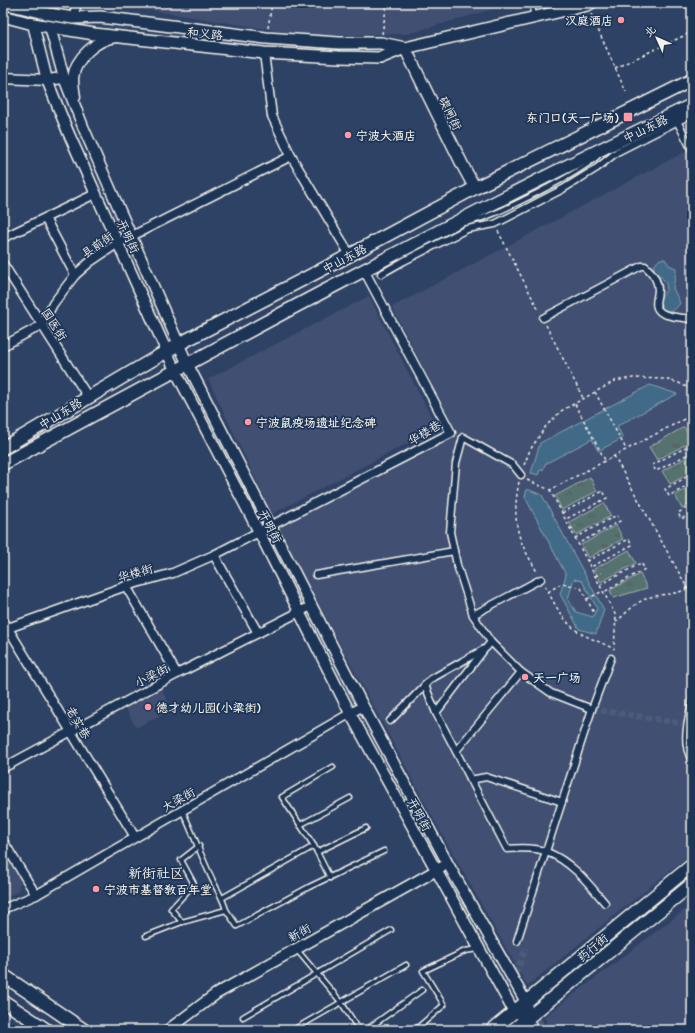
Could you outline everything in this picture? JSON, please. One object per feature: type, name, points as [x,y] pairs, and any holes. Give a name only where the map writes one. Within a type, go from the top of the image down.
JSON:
[{"type":"main road","name":"和义路","points":[[3,3],[73,18],[100,17],[266,38],[339,43],[381,43],[405,48]]},
{"type":"main road","name":"和义路","points":[[3,16],[50,27],[264,53],[380,58],[405,48],[587,5],[590,7]]},
{"type":"main road","name":"碶闸街","points":[[405,48],[464,168],[476,188]]},
{"type":"main road","name":"中山东路","points":[[3,448],[167,350],[476,188],[692,80]]},
{"type":"main road","name":"中山东路","points":[[3,464],[188,363],[364,270],[610,144],[692,105]]},
{"type":"main road","name":"药行街","points":[[492,1030],[692,864]]},
{"type":"main road","name":"药行街","points":[[513,1030],[691,886]]},
{"type":"main road","points":[[3,975],[84,1030]]},
{"type":"main road","points":[[3,1000],[43,1029]]},
{"type":"street","points":[[73,18],[77,3]]},
{"type":"street","name":"开明街","points":[[33,24],[47,80],[68,132],[175,370],[350,713],[514,1012]]},
{"type":"street","name":"开明街","points":[[50,27],[64,78],[75,107],[188,363],[270,527],[363,706],[448,864],[526,1002],[528,1017],[535,1030]]},
{"type":"street","points":[[75,107],[73,77],[80,61],[94,46],[107,38],[121,36]]},
{"type":"street","points":[[264,53],[272,116],[291,156],[350,255]]},
{"type":"street","points":[[3,78],[47,80],[64,78]]},
{"type":"street","name":"中山东路","points":[[381,274],[467,229],[495,224],[549,196],[597,168],[617,152],[692,114]]},
{"type":"street","points":[[677,121],[692,150]]},
{"type":"street","name":"县前街","points":[[42,325],[53,304],[75,275],[90,262],[131,236],[291,156]]},
{"type":"street","points":[[3,238],[95,194]]},
{"type":"street","points":[[45,218],[75,275]]},
{"type":"street","name":"国医街","points":[[3,264],[88,397]]},
{"type":"street","points":[[543,318],[641,266],[645,266],[657,282],[657,309],[662,314],[692,320]]},
{"type":"street","name":"华楼巷","points":[[270,527],[450,433],[364,270]]},
{"type":"street","points":[[3,346],[42,325]]},
{"type":"street","points":[[521,475],[514,465],[463,437],[455,470],[450,532],[462,582],[473,614],[491,642],[521,672],[551,693],[592,709]]},
{"type":"street","name":"华楼街","points":[[6,629],[126,586],[173,573],[214,555],[270,527]]},
{"type":"street","points":[[316,575],[454,551]]},
{"type":"street","points":[[214,555],[258,633]]},
{"type":"street","points":[[473,614],[541,579]]},
{"type":"street","points":[[126,586],[177,674]]},
{"type":"street","name":"小梁街","points":[[3,768],[177,674],[311,606]]},
{"type":"street","name":"老实巷","points":[[3,620],[6,629],[71,731],[135,837]]},
{"type":"street","points":[[436,713],[491,642]]},
{"type":"street","points":[[390,721],[431,679],[486,648]]},
{"type":"street","points":[[517,941],[592,709],[611,658]]},
{"type":"street","points":[[456,751],[521,672]]},
{"type":"street","points":[[424,685],[436,713],[506,849],[523,848],[546,851],[562,859],[578,871],[605,903]]},
{"type":"street","name":"大梁街","points":[[3,909],[36,895],[363,706]]},
{"type":"street","points":[[470,780],[486,777],[562,802]]},
{"type":"street","points":[[3,842],[36,895]]},
{"type":"street","name":"新街","points":[[168,1030],[216,994],[448,864]]},
{"type":"street","points":[[514,1012],[528,1017]]},
{"type":"lane","points":[[532,18],[534,3]]},
{"type":"lane","points":[[692,698],[685,739],[686,750],[692,762]]},
{"type":"lane","points":[[330,878],[314,846],[282,797],[333,767]]},
{"type":"lane","points":[[300,825],[350,798]]},
{"type":"lane","points":[[182,810],[226,910],[237,926],[309,887],[384,851]]},
{"type":"lane","points":[[317,852],[366,828]]},
{"type":"lane","points":[[182,922],[171,909],[194,884],[181,860],[199,846]]},
{"type":"lane","points":[[222,898],[314,846]]},
{"type":"lane","points":[[146,936],[182,922],[226,910]]},
{"type":"lane","points":[[243,1017],[391,930]]},
{"type":"lane","points":[[296,949],[342,1002],[359,1030]]},
{"type":"lane","points":[[415,1030],[444,1006],[423,971],[465,951],[479,949]]},
{"type":"lane","points":[[293,1030],[406,965]]},
{"type":"lane","points":[[366,1030],[422,990]]},
{"type":"path","points":[[266,38],[272,3]]},
{"type":"path","points":[[382,34],[387,3]]},
{"type":"path","points":[[590,7],[626,92]]},
{"type":"path","points":[[615,68],[692,32]]},
{"type":"path","points":[[614,649],[580,633],[559,612],[541,579],[521,541],[518,529],[516,516],[517,493],[521,475],[530,450],[546,426],[560,411],[615,381],[640,378],[664,379],[679,383],[692,390]]},
{"type":"path","points":[[595,392],[626,449]]},
{"type":"path","points":[[550,490],[688,417],[692,396]]},
{"type":"path","points":[[575,403],[605,460]]},
{"type":"path","points":[[692,444],[652,465],[656,472],[692,452]]},
{"type":"path","points":[[614,456],[688,589]]},
{"type":"path","points":[[692,474],[665,489],[669,496],[692,483]]},
{"type":"path","points":[[521,475],[531,482],[550,490],[616,616],[614,649],[611,658]]},
{"type":"path","points":[[562,513],[603,491],[607,498],[566,520]]},
{"type":"path","points":[[692,505],[678,513],[681,519],[692,514]]},
{"type":"path","points":[[575,538],[617,515],[620,521],[578,544]]},
{"type":"path","points":[[570,529],[576,527]]},
{"type":"path","points":[[692,535],[690,536],[692,539]]},
{"type":"path","points":[[587,561],[629,539],[632,545],[591,567]]},
{"type":"path","points":[[587,599],[645,569],[641,563],[600,585]]},
{"type":"path","points":[[595,576],[601,573]]},
{"type":"path","points":[[548,592],[562,583],[581,588],[594,613]]},
{"type":"path","points":[[616,622],[643,600],[671,594],[688,589],[692,586]]},
{"type":"shaded area","points":[[106,3],[514,3],[407,34],[308,36]]},
{"type":"shaded area","name":"天一广场","points":[[692,148],[692,853],[527,986],[438,827],[277,527],[457,434],[392,307]]},
{"type":"shaded area","points":[[660,259],[665,259],[669,265],[676,268],[673,288],[680,303],[671,311],[663,309],[660,301],[667,288],[664,280],[654,270],[656,263]]},
{"type":"shaded area","points":[[369,296],[437,428],[272,514],[208,379]]},
{"type":"shaded area","points":[[650,385],[677,394],[617,426],[623,438],[598,451],[592,439],[545,464],[543,470],[540,470],[538,475],[531,473],[540,443]]},
{"type":"shaded area","points":[[527,489],[542,495],[604,610],[596,634],[579,629],[560,594],[566,575],[525,497]],"holes":[[[574,579],[582,581],[597,608],[593,617],[576,612],[568,599]]]},
{"type":"shaded area","name":"德才幼儿园(小梁街)","points":[[160,686],[172,709],[136,728],[124,705]]},
{"type":"shaded area","points":[[3,852],[21,881],[18,891],[3,899]]},
{"type":"shaded area","points":[[692,904],[692,1030],[551,1030],[544,1017]]},
{"type":"green space","points":[[684,427],[692,441],[657,460],[649,447]]},
{"type":"green space","points":[[692,454],[692,472],[670,484],[662,471]]},
{"type":"green space","points":[[590,477],[597,491],[562,510],[555,496]]},
{"type":"green space","points":[[692,486],[692,503],[682,509],[675,495]]},
{"type":"green space","points":[[604,503],[611,516],[576,535],[569,522]]},
{"type":"green space","points":[[616,525],[623,539],[588,558],[581,545]]},
{"type":"green space","points":[[629,550],[636,563],[601,582],[594,569]]},
{"type":"green space","points":[[640,574],[647,588],[613,598],[610,590]]},
{"type":"tunnel","points":[[592,709],[687,724]]},
{"type":"tunnel","points":[[495,991],[515,976],[526,948]]},
{"type":"tunnel","points":[[534,1012],[544,1030]]},
{"type":"place","name":"汉庭酒店","points":[[621,20]]},
{"type":"place","name":"东门口(天一广场)","points":[[628,117]]},
{"type":"place","name":"宁波大酒店","points":[[348,135]]},
{"type":"place","name":"宁波鼠疫场遗址纪念碑","points":[[248,422]]},
{"type":"place","name":"天一广场","points":[[525,677]]},
{"type":"place","name":"德才幼儿园(小梁街)","points":[[148,707]]},
{"type":"place","name":"宁波市基督教百年堂","points":[[96,889]]},
{"type":"district","name":"新街社区","points":[[156,872]]}]
